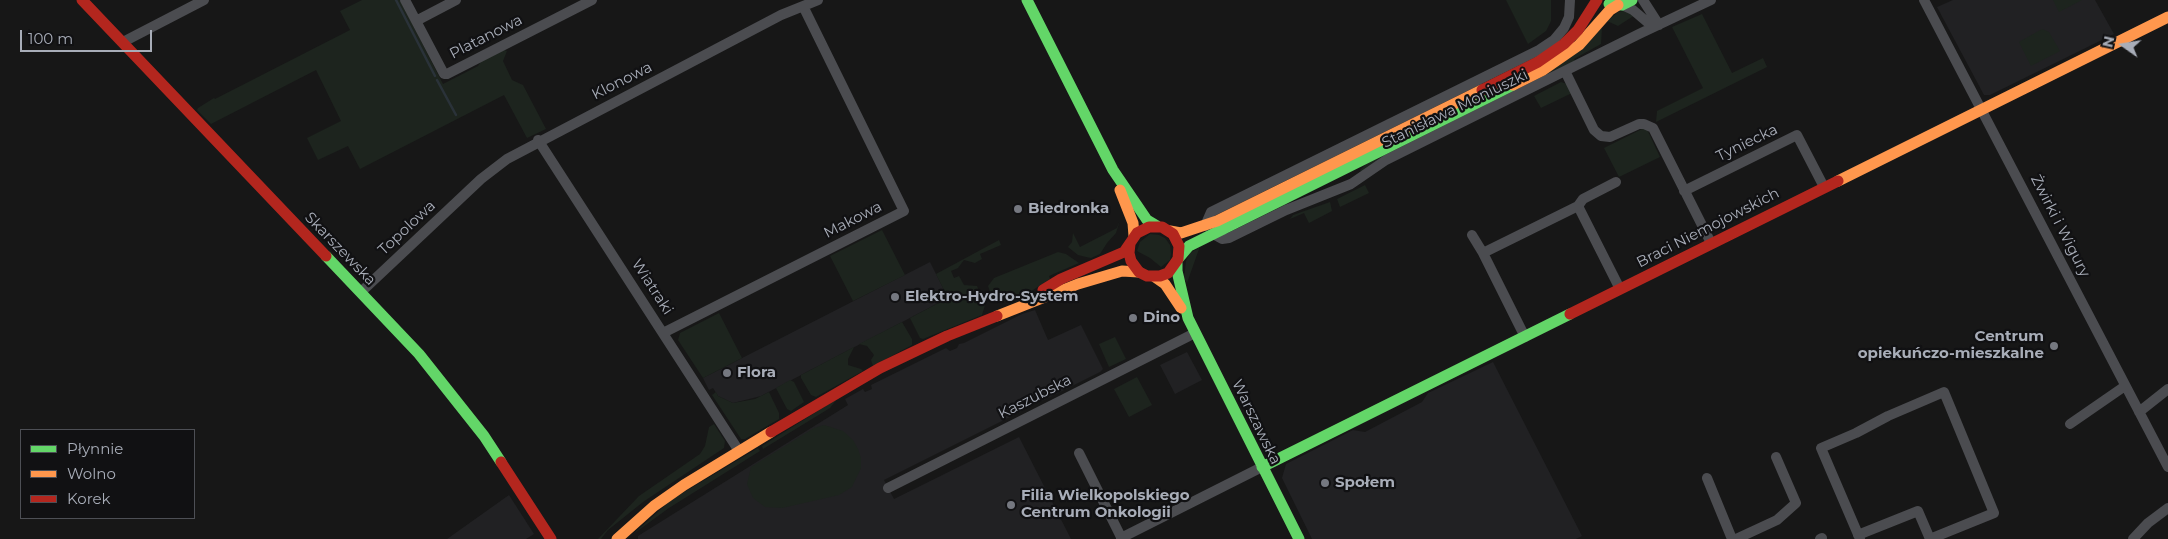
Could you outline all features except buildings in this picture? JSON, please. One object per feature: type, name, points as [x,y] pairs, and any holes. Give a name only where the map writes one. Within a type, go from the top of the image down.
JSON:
[{"type":"main road","name":"Skarszewska","points":[[82,0],[419,354],[466,411],[551,539]]},
{"type":"main road","points":[[617,539],[669,495],[834,393],[880,368],[932,343],[1012,309],[1108,274],[1128,270],[1155,277],[1168,273],[1178,261],[1180,250],[1178,242],[1170,231],[1146,220],[1113,170],[1027,0]]},
{"type":"main road","name":"Stanisława Moniuszki","points":[[1178,261],[1190,246],[1209,230],[1543,59],[1564,44],[1578,30],[1597,0]]},
{"type":"main road","points":[[1602,0],[1610,4],[1624,3]]},
{"type":"main road","name":"Stanisława Moniuszki","points":[[1170,231],[1181,233],[1209,230],[1543,70],[1570,52],[1610,10],[1624,3]]},
{"type":"main road","name":"Braci Niemojowskich","points":[[1262,467],[2168,17]]},
{"type":"main road","points":[[1113,170],[1133,224],[1129,257],[1139,272]]},
{"type":"main road","points":[[1012,309],[1062,279],[1124,252],[1132,240],[1144,228],[1157,226]]},
{"type":"main road","name":"Warszawska","points":[[1178,261],[1178,280],[1188,318]]},
{"type":"main road","name":"Warszawska","points":[[1155,277],[1166,284],[1188,318],[1299,539]]},
{"type":"street","points":[[123,42],[204,0]]},
{"type":"street","points":[[405,0],[416,21],[456,0]]},
{"type":"street","name":"Platanowa","points":[[416,21],[444,74],[446,74],[592,0]]},
{"type":"street","name":"Klonowa","points":[[452,207],[494,168],[538,140],[818,0]]},
{"type":"street","name":"Stanisława Moniuszki","points":[[1570,0],[1570,11],[1564,28],[1554,40],[1539,50],[1211,212],[1209,230],[1222,238],[1229,238],[1286,210],[1351,184],[1378,164],[1711,0]]},
{"type":"street","points":[[1643,0],[1656,26]]},
{"type":"street","name":"Żwirki i Wigury","points":[[1924,0],[2168,467]]},
{"type":"street","points":[[1624,3],[1656,26]]},
{"type":"street","name":"Makowa","points":[[663,333],[904,211],[803,6]]},
{"type":"street","points":[[1565,71],[1594,130],[1600,136],[1610,137],[1639,124],[1653,128],[1711,243]]},
{"type":"street","name":"Tyniecka","points":[[1684,191],[1798,135],[1824,187]]},
{"type":"street","name":"Wiatraki","points":[[538,140],[739,451]]},
{"type":"street","points":[[1483,253],[1578,206],[1583,199],[1616,182]]},
{"type":"street","points":[[1578,206],[1620,289]]},
{"type":"street","name":"Topolowa","points":[[361,292],[452,207]]},
{"type":"street","points":[[1472,235],[1483,253],[1524,337]]},
{"type":"street","name":"Kaszubska","points":[[888,488],[1195,333]]},
{"type":"street","points":[[2070,424],[2126,386]]},
{"type":"street","points":[[2139,412],[2168,389]]},
{"type":"street","points":[[1944,392],[1994,513],[1930,539],[1918,511],[1859,537],[1821,448],[1944,392]]},
{"type":"street","points":[[1079,453],[1121,538],[1262,467]]},
{"type":"street","points":[[1736,539],[1777,520],[1796,503],[1776,457]]},
{"type":"street","points":[[1707,478],[1732,539]]},
{"type":"street","points":[[2133,539],[2148,523],[2168,508]]},
{"type":"shaded area","points":[[362,0],[400,0],[443,84],[478,66],[483,58],[501,49],[507,51],[503,61],[512,80],[523,85],[546,129],[527,138],[504,95],[360,169],[348,146],[318,160],[307,138],[341,121],[316,70],[211,124],[197,110],[214,98],[350,30],[340,11]]},
{"type":"shaded area","points":[[1506,0],[1551,0],[1551,21],[1546,31],[1528,44]]},
{"type":"shaded area","points":[[1953,0],[2095,0],[2114,34],[1990,95],[1984,95],[1937,7]]},
{"type":"shaded area","points":[[2053,0],[2082,0],[2059,12]]},
{"type":"shaded area","points":[[1624,11],[1635,15],[1618,26],[1607,21],[1618,12]]},
{"type":"shaded area","points":[[1702,14],[1732,73],[1763,58],[1767,67],[1656,122],[1657,111],[1703,88],[1672,27]]},
{"type":"shaded area","points":[[1602,28],[1601,44],[1574,59],[1575,61],[1362,173],[1360,170],[1365,165]]},
{"type":"shaded area","points":[[2042,29],[2049,32],[2060,51],[2031,66],[2019,42]]},
{"type":"shaded area","points":[[1561,82],[1567,84],[1572,93],[1541,108],[1534,96]]},
{"type":"shaded area","points":[[1646,127],[1660,157],[1619,177],[1604,148]]},
{"type":"shaded area","points":[[1365,185],[1369,193],[1340,207],[1337,199]]},
{"type":"shaded area","points":[[1330,202],[1332,211],[1309,223],[1304,213],[1290,219],[1293,215]]},
{"type":"shaded area","points":[[1120,220],[1116,233],[1100,254],[1091,258],[1086,257],[1078,255],[1068,247],[1072,242],[1073,233],[1080,247],[1117,228]]},
{"type":"shaded area","points":[[882,230],[905,275],[853,301],[830,256]]},
{"type":"shaded area","points":[[1150,234],[1165,238],[1170,245],[1170,260],[1161,267],[1137,251],[1140,242]]},
{"type":"shaded area","points":[[999,240],[1001,245],[980,254],[982,259],[975,263],[964,260],[958,268],[951,271],[954,278],[959,276],[964,285],[977,286],[985,305],[982,315],[923,339],[920,338],[910,318],[948,298],[936,274]]},
{"type":"shaded area","points":[[1199,248],[1187,283],[1184,278],[1186,261],[1190,253]]},
{"type":"shaded area","points":[[1058,252],[1066,254],[1079,263],[1049,276],[1050,279],[1022,297],[1005,302],[992,297],[988,286],[994,278]]},
{"type":"shaded area","points":[[930,262],[948,298],[761,396],[733,403],[718,396],[713,388],[709,390],[703,378]]},
{"type":"shaded area","points":[[1035,310],[1048,340],[1081,325],[1103,369],[1042,401],[1037,399],[1029,403],[1029,408],[884,480],[894,499],[1019,437],[1071,539],[638,539],[638,536],[848,405],[845,399],[863,389],[865,392],[872,389],[871,385],[946,348],[950,351],[957,348],[959,344],[1022,314]]},
{"type":"shaded area","points":[[719,313],[742,358],[703,378],[678,340],[680,333]]},
{"type":"shaded area","points":[[902,322],[912,339],[912,345],[873,366],[871,360],[874,355],[867,346],[859,344]]},
{"type":"shaded area","points":[[1115,337],[1126,359],[1109,367],[1099,344]]},
{"type":"shaded area","points":[[854,347],[848,359],[848,365],[863,371],[816,397],[811,395],[801,375]]},
{"type":"shaded area","points":[[1187,352],[1202,380],[1175,394],[1160,365]]},
{"type":"shaded area","points":[[1493,362],[1582,536],[1576,539],[1312,539],[1282,478],[1286,464],[1353,430],[1365,432],[1422,402],[1428,393]]},
{"type":"shaded area","points":[[1137,377],[1152,405],[1129,417],[1114,389]]},
{"type":"shaded area","points":[[790,380],[794,382],[804,402],[791,411],[787,409],[776,388]]},
{"type":"shaded area","points":[[716,392],[718,396],[733,403],[755,399],[769,392],[779,413],[779,419],[745,439],[741,439],[712,395]]},
{"type":"shaded area","points":[[837,399],[830,408],[763,449],[762,446]]},
{"type":"shaded area","points":[[714,424],[725,441],[724,448],[643,502],[608,530],[601,539],[598,539],[639,496],[700,454],[705,446],[709,427]]},
{"type":"shaded area","points":[[824,425],[843,431],[853,440],[858,449],[861,458],[861,468],[852,487],[839,495],[782,508],[765,507],[753,498],[747,484],[751,467],[814,428]]},
{"type":"shaded area","points":[[758,448],[760,451],[669,508],[632,535],[671,500]]},
{"type":"shaded area","points":[[509,495],[534,534],[526,539],[447,539]]},
{"type":"waterway","points":[[396,0],[435,76]]},
{"type":"waterway","points":[[437,80],[456,115]]},
{"type":"traffic: fast","points":[[1027,0],[1113,170],[1147,220],[1157,226]]},
{"type":"traffic: fast","points":[[1609,4],[1622,5],[1632,0]]},
{"type":"traffic: fast","points":[[1178,259],[1189,246],[1513,85]]},
{"type":"traffic: fast","points":[[326,256],[419,354],[484,436],[501,462]]},
{"type":"traffic: fast","points":[[1177,263],[1177,271],[1188,318],[1299,539]]},
{"type":"traffic: fast","points":[[1262,467],[1570,314]]},
{"type":"traffic: slow","points":[[1513,85],[1543,70],[1579,45],[1610,10],[1618,5]]},
{"type":"traffic: slow","points":[[1838,181],[2168,17]]},
{"type":"traffic: slow","points":[[1170,231],[1181,233],[1217,221],[1482,90]]},
{"type":"traffic: slow","points":[[1120,190],[1133,223],[1134,236]]},
{"type":"traffic: slow","points":[[997,316],[1078,284],[1122,271],[1139,272]]},
{"type":"traffic: slow","points":[[1155,277],[1165,284],[1181,308]]},
{"type":"traffic: slow","points":[[617,539],[654,506],[684,485],[771,432]]},
{"type":"traffic: jam","points":[[82,0],[326,256]]},
{"type":"traffic: jam","points":[[1482,90],[1538,62],[1564,44],[1578,30],[1597,0]]},
{"type":"traffic: jam","points":[[1570,314],[1838,181]]},
{"type":"traffic: jam","points":[[1043,290],[1061,279],[1124,252],[1137,233],[1149,227],[1162,227],[1173,234],[1179,246],[1178,259],[1168,273],[1160,276],[1147,276],[1139,272],[1131,261],[1129,253],[1130,244]]},
{"type":"traffic: jam","points":[[771,432],[880,368],[947,336],[997,316]]},
{"type":"traffic: jam","points":[[501,462],[551,539]]},
{"type":"place","name":"Biedronka","points":[[1018,209]]},
{"type":"place","name":"Elektro-Hydro-System","points":[[895,297]]},
{"type":"place","name":"Dino","points":[[1133,318]]},
{"type":"place","name":"Centrum opiekuńczo-mieszkalne","points":[[2054,346]]},
{"type":"place","name":"Flora","points":[[727,373]]},
{"type":"place","name":"Społem","points":[[1325,483]]},
{"type":"place","name":"Filia Wielkopolskiego Centrum Onkologii","points":[[1011,505]]}]
